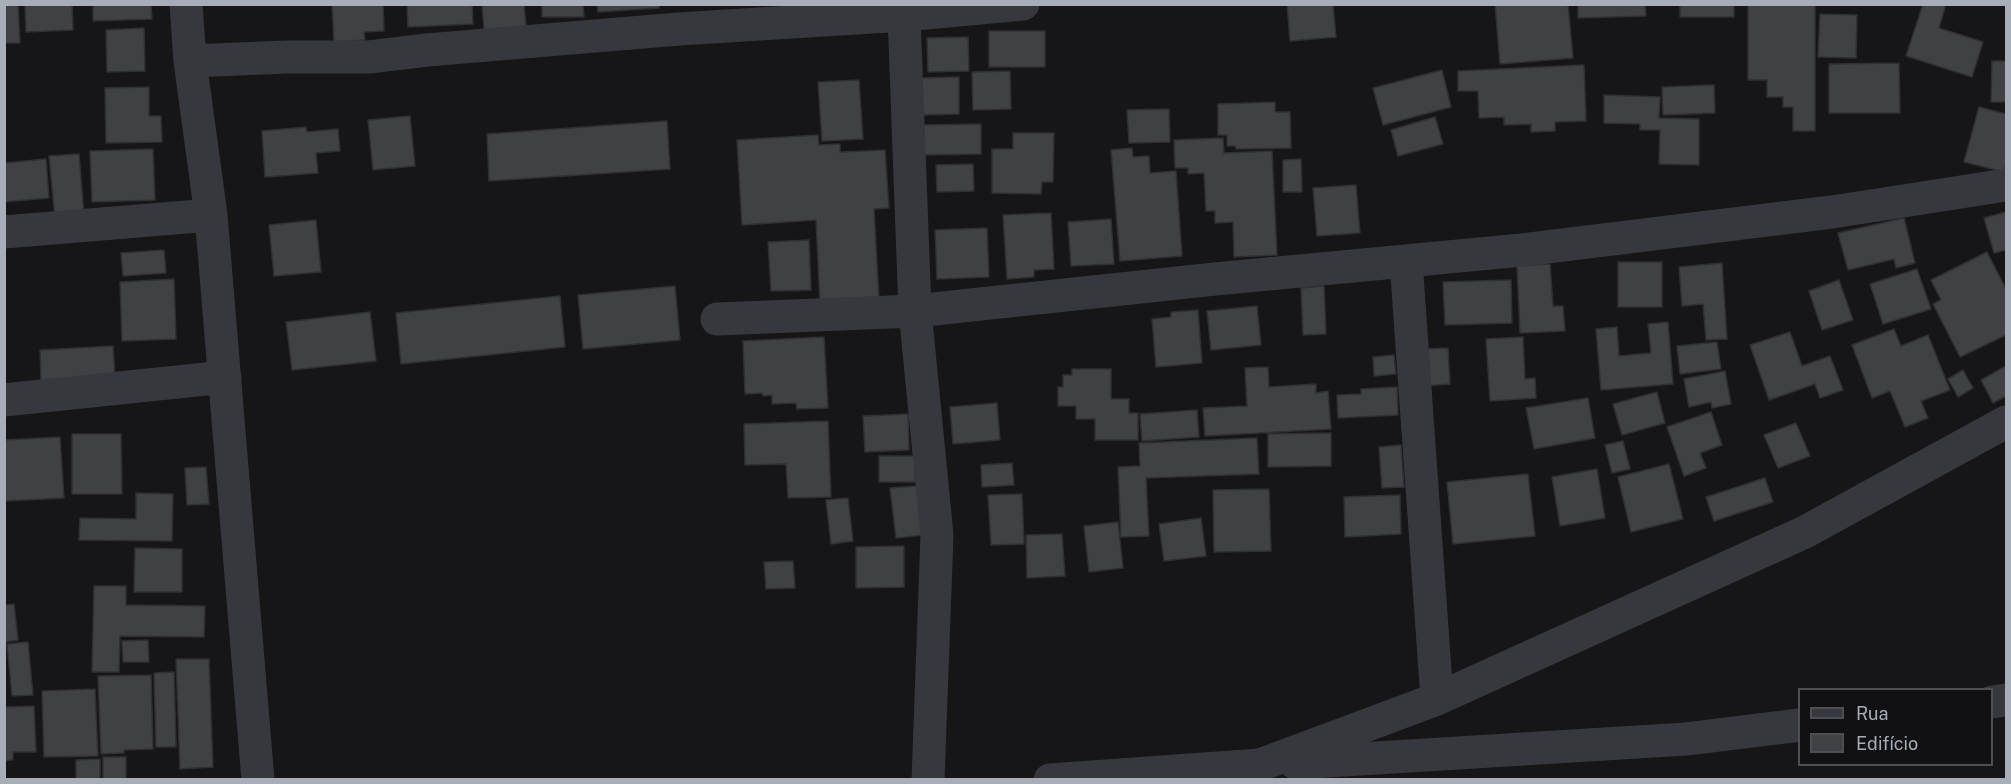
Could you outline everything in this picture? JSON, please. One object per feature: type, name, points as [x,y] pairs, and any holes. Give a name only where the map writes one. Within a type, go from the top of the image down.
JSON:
[{"type":"street","points":[[186,4],[190,61],[211,215],[258,780]]},
{"type":"street","points":[[190,61],[286,57],[369,57],[678,17],[904,15],[1023,4]]},
{"type":"street","points":[[904,15],[915,311],[937,535],[928,780]]},
{"type":"street","points":[[717,319],[915,311],[1521,250],[1832,212],[2007,185]]},
{"type":"street","points":[[4,232],[211,215]]},
{"type":"street","points":[[1406,261],[1437,699]]},
{"type":"street","points":[[4,400],[225,377]]},
{"type":"street","points":[[1260,765],[1437,699],[1805,532],[2007,422]]},
{"type":"street","points":[[1050,780],[1686,739],[1798,725]]},
{"type":"building","points":[[4,4],[18,4],[20,43],[4,43]]},
{"type":"building","points":[[25,4],[72,4],[73,30],[26,32]]},
{"type":"building","points":[[93,4],[151,4],[152,19],[93,21]]},
{"type":"building","points":[[332,4],[383,4],[384,31],[364,32],[365,40],[334,42]]},
{"type":"building","points":[[407,4],[472,4],[473,24],[408,27]]},
{"type":"building","points":[[482,4],[524,4],[526,27],[484,30]]},
{"type":"building","points":[[542,4],[583,4],[584,17],[542,17]]},
{"type":"building","points":[[597,4],[659,4],[659,8],[598,12]]},
{"type":"building","points":[[1287,4],[1333,4],[1336,37],[1290,41]]},
{"type":"building","points":[[1495,4],[1568,4],[1573,58],[1500,64]]},
{"type":"building","points":[[1578,4],[1645,4],[1646,16],[1578,18]]},
{"type":"building","points":[[1680,4],[1734,4],[1734,17],[1680,17]]},
{"type":"building","points":[[1748,4],[1815,4],[1815,131],[1793,131],[1793,107],[1783,107],[1783,97],[1767,97],[1767,80],[1748,80]]},
{"type":"building","points":[[1923,4],[1946,4],[1939,28],[1983,42],[1972,77],[1906,56]]},
{"type":"building","points":[[1820,14],[1857,15],[1856,58],[1818,57]]},
{"type":"building","points":[[144,28],[145,71],[107,72],[106,30]]},
{"type":"building","points":[[989,31],[1045,31],[1045,67],[989,67]]},
{"type":"building","points":[[968,37],[969,71],[928,72],[927,38]]},
{"type":"building","points":[[1992,61],[2006,61],[2006,102],[1991,102]]},
{"type":"building","points":[[1899,63],[1900,113],[1829,113],[1829,64]]},
{"type":"building","points":[[1584,65],[1586,121],[1555,122],[1555,131],[1531,132],[1531,124],[1504,125],[1504,117],[1479,118],[1478,91],[1458,91],[1458,71]]},
{"type":"building","points":[[1442,70],[1451,107],[1383,125],[1373,88]]},
{"type":"building","points":[[1010,71],[1011,109],[973,110],[972,72]]},
{"type":"building","points":[[959,77],[959,114],[921,115],[921,78]]},
{"type":"building","points":[[859,80],[863,139],[822,141],[818,82]]},
{"type":"building","points":[[1714,85],[1715,113],[1663,115],[1662,87]]},
{"type":"building","points":[[149,87],[149,116],[161,116],[162,142],[106,143],[105,88]]},
{"type":"building","points":[[1604,95],[1660,97],[1659,118],[1699,119],[1699,165],[1659,164],[1660,130],[1640,130],[1640,124],[1604,123]]},
{"type":"building","points":[[1275,102],[1275,112],[1290,112],[1291,148],[1236,149],[1235,146],[1227,146],[1227,135],[1218,135],[1218,104]]},
{"type":"building","points":[[1979,107],[2006,114],[2004,172],[1964,162]]},
{"type":"building","points":[[1169,109],[1170,142],[1129,143],[1127,110]]},
{"type":"building","points":[[410,116],[415,166],[373,170],[368,120]]},
{"type":"building","points":[[1435,117],[1443,144],[1398,156],[1391,130]]},
{"type":"building","points":[[667,121],[670,169],[489,181],[487,134]]},
{"type":"building","points":[[981,124],[981,154],[923,155],[922,125]]},
{"type":"building","points":[[306,127],[307,132],[338,129],[340,151],[316,153],[318,173],[265,177],[262,131]]},
{"type":"building","points":[[1013,133],[1054,133],[1053,182],[1042,182],[1041,194],[992,193],[992,149],[1013,149]]},
{"type":"building","points":[[818,135],[819,145],[840,144],[840,152],[885,150],[889,208],[874,209],[879,300],[820,303],[816,220],[742,225],[737,140]]},
{"type":"building","points":[[1223,138],[1224,153],[1272,151],[1277,255],[1234,257],[1233,222],[1215,223],[1215,211],[1206,211],[1204,173],[1188,174],[1188,168],[1175,168],[1174,140]]},
{"type":"building","points":[[1132,148],[1133,157],[1149,156],[1150,173],[1176,171],[1182,256],[1120,261],[1111,150]]},
{"type":"building","points":[[153,149],[155,200],[92,202],[90,151]]},
{"type":"building","points":[[79,154],[84,215],[55,218],[49,156]]},
{"type":"building","points":[[46,159],[49,198],[4,202],[4,163]]},
{"type":"building","points":[[1301,159],[1302,192],[1283,192],[1283,160]]},
{"type":"building","points":[[973,164],[974,191],[937,192],[936,165]]},
{"type":"building","points":[[1356,185],[1360,233],[1317,236],[1313,188]]},
{"type":"building","points":[[2006,212],[2006,250],[1994,253],[1984,218]]},
{"type":"building","points":[[1051,213],[1054,269],[1034,270],[1034,277],[1007,279],[1003,215]]},
{"type":"building","points":[[1904,218],[1915,263],[1896,268],[1894,259],[1848,270],[1838,233]]},
{"type":"building","points":[[1111,219],[1114,264],[1071,266],[1068,222]]},
{"type":"building","points":[[316,220],[321,272],[274,276],[269,225]]},
{"type":"building","points":[[987,228],[989,277],[937,279],[935,230]]},
{"type":"building","points":[[809,240],[811,290],[771,291],[768,242]]},
{"type":"building","points":[[164,250],[166,273],[123,276],[121,253]]},
{"type":"building","points":[[1987,252],[2006,289],[2006,335],[1960,357],[1933,304],[1941,300],[1931,280]]},
{"type":"building","points":[[1618,262],[1662,262],[1662,307],[1618,307]]},
{"type":"building","points":[[1722,263],[1727,339],[1706,340],[1703,304],[1682,306],[1679,267]]},
{"type":"building","points":[[1550,264],[1553,306],[1563,306],[1565,331],[1520,333],[1517,266]]},
{"type":"building","points":[[1917,269],[1931,309],[1883,324],[1870,284]]},
{"type":"building","points":[[174,279],[176,339],[122,341],[120,282]]},
{"type":"building","points":[[1511,280],[1512,323],[1445,325],[1443,282]]},
{"type":"building","points":[[1839,280],[1853,320],[1822,330],[1809,291]]},
{"type":"building","points":[[675,286],[680,340],[583,349],[578,295]]},
{"type":"building","points":[[1324,286],[1326,334],[1303,335],[1301,288]]},
{"type":"building","points":[[560,296],[565,347],[401,364],[396,313]]},
{"type":"building","points":[[1257,306],[1261,345],[1211,350],[1207,311]]},
{"type":"building","points":[[1198,310],[1202,363],[1156,367],[1152,319],[1171,317],[1171,312]]},
{"type":"building","points":[[370,312],[376,361],[292,370],[286,322]]},
{"type":"building","points":[[1668,322],[1673,384],[1601,390],[1596,329],[1617,327],[1619,356],[1651,353],[1648,324]]},
{"type":"building","points":[[1894,329],[1901,346],[1928,335],[1950,390],[1921,401],[1928,418],[1905,427],[1890,391],[1872,398],[1852,345]]},
{"type":"building","points":[[1790,332],[1802,366],[1830,356],[1843,390],[1820,398],[1815,384],[1769,400],[1750,345]]},
{"type":"building","points":[[824,337],[828,408],[797,409],[796,403],[772,404],[772,395],[745,394],[743,341]]},
{"type":"building","points":[[1523,337],[1525,379],[1535,378],[1536,398],[1490,401],[1486,339]]},
{"type":"building","points":[[1717,342],[1721,369],[1680,374],[1677,346]]},
{"type":"building","points":[[113,346],[115,377],[41,381],[40,350]]},
{"type":"building","points":[[1448,348],[1450,384],[1424,386],[1422,349]]},
{"type":"building","points":[[1394,355],[1396,374],[1374,376],[1373,357]]},
{"type":"building","points":[[2006,366],[2006,396],[1993,403],[1981,380]]},
{"type":"building","points":[[1268,367],[1269,387],[1316,384],[1316,393],[1328,391],[1331,429],[1205,436],[1203,408],[1247,406],[1245,368]]},
{"type":"building","points":[[1072,369],[1111,369],[1111,399],[1129,399],[1129,413],[1138,413],[1138,440],[1095,440],[1095,419],[1076,419],[1076,406],[1058,406],[1058,387],[1063,387],[1063,375],[1072,375]]},
{"type":"building","points":[[1963,370],[1973,388],[1958,397],[1948,379]]},
{"type":"building","points":[[1725,371],[1731,404],[1712,408],[1711,402],[1689,407],[1684,379]]},
{"type":"building","points":[[1397,387],[1398,415],[1338,418],[1337,395],[1361,394],[1361,389]]},
{"type":"building","points":[[1657,392],[1665,423],[1622,435],[1613,404]]},
{"type":"building","points":[[1588,398],[1595,438],[1534,449],[1526,408]]},
{"type":"building","points":[[997,403],[1000,440],[953,444],[950,407]]},
{"type":"building","points":[[1197,410],[1199,437],[1142,441],[1140,414]]},
{"type":"building","points":[[1711,412],[1722,445],[1700,453],[1706,468],[1684,476],[1667,427]]},
{"type":"building","points":[[908,414],[909,450],[865,452],[863,416]]},
{"type":"building","points":[[828,421],[831,497],[788,498],[786,464],[745,465],[744,424]]},
{"type":"building","points":[[1796,423],[1810,456],[1778,468],[1764,435]]},
{"type":"building","points":[[1331,433],[1331,466],[1268,467],[1268,434]]},
{"type":"building","points":[[72,434],[121,434],[122,494],[72,494]]},
{"type":"building","points":[[60,437],[64,498],[4,501],[4,440]]},
{"type":"building","points":[[1257,438],[1259,474],[1146,478],[1149,536],[1121,537],[1118,467],[1140,466],[1139,443]]},
{"type":"building","points":[[1623,441],[1630,469],[1612,473],[1605,445]]},
{"type":"building","points":[[1401,445],[1404,487],[1382,488],[1379,447]]},
{"type":"building","points":[[879,456],[915,456],[915,482],[879,482]]},
{"type":"building","points":[[1012,463],[1014,485],[982,487],[981,465]]},
{"type":"building","points":[[1669,464],[1683,519],[1631,532],[1618,477]]},
{"type":"building","points":[[206,467],[209,504],[187,505],[185,468]]},
{"type":"building","points":[[1597,469],[1605,518],[1560,526],[1552,477]]},
{"type":"building","points":[[1528,474],[1535,536],[1453,544],[1447,482]]},
{"type":"building","points":[[1765,478],[1773,502],[1714,521],[1706,497]]},
{"type":"building","points":[[917,486],[923,535],[896,538],[890,488]]},
{"type":"building","points":[[1269,489],[1271,551],[1214,552],[1213,490]]},
{"type":"building","points":[[136,493],[173,494],[172,541],[79,540],[80,518],[136,519]]},
{"type":"building","points":[[1022,494],[1024,544],[991,545],[988,495]]},
{"type":"building","points":[[1400,495],[1401,534],[1345,537],[1344,497]]},
{"type":"building","points":[[848,498],[853,541],[831,544],[826,500]]},
{"type":"building","points":[[1201,518],[1206,556],[1164,561],[1159,524]]},
{"type":"building","points":[[1118,522],[1123,568],[1089,572],[1084,526]]},
{"type":"building","points":[[1062,534],[1065,576],[1027,578],[1026,535]]},
{"type":"building","points":[[904,546],[904,587],[856,588],[856,547]]},
{"type":"building","points":[[135,548],[182,549],[182,592],[134,592]]},
{"type":"building","points":[[793,561],[795,588],[766,589],[764,562]]},
{"type":"building","points":[[94,586],[126,586],[126,605],[205,606],[204,637],[120,636],[119,672],[92,672]]},
{"type":"building","points":[[14,604],[18,640],[4,642],[4,605]]},
{"type":"building","points":[[148,640],[149,662],[123,662],[122,641]]},
{"type":"building","points":[[28,642],[33,695],[12,696],[7,644]]},
{"type":"building","points":[[176,659],[209,659],[213,767],[180,769]]},
{"type":"building","points":[[174,672],[176,747],[156,747],[154,673]]},
{"type":"building","points":[[151,675],[153,749],[101,754],[98,676]]},
{"type":"building","points":[[95,689],[98,756],[44,757],[42,691]]},
{"type":"building","points":[[34,706],[36,752],[13,752],[13,760],[4,761],[4,707]]},
{"type":"building","points":[[103,757],[126,757],[126,780],[103,780]]},
{"type":"building","points":[[100,759],[100,780],[76,780],[76,760]]}]
